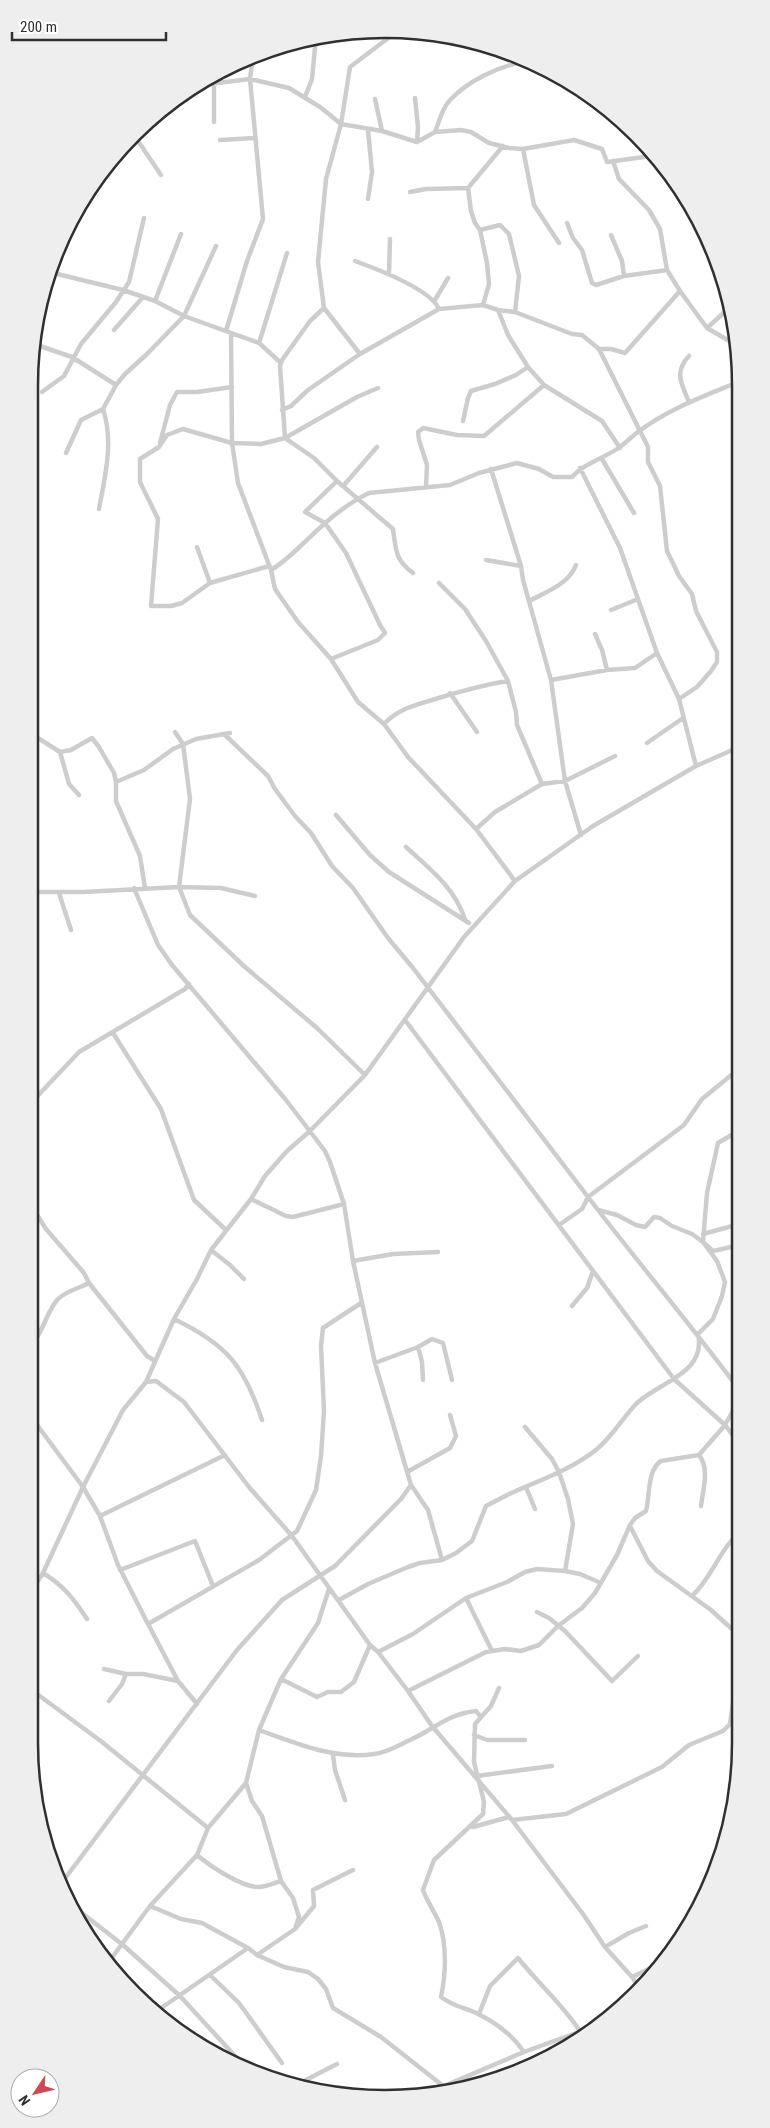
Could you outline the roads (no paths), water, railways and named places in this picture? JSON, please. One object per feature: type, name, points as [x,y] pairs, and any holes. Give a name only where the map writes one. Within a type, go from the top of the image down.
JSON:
[{"type":"street","points":[[360,354],[324,308],[318,262],[326,179],[341,124],[350,67],[386,38]]},
{"type":"street","points":[[305,97],[312,79],[315,44]]},
{"type":"street","points":[[251,64],[250,79],[254,138],[263,219],[247,261],[228,332],[232,387],[232,443],[238,483],[270,568],[275,589],[298,622],[331,659],[358,702],[384,724],[408,757],[476,829],[515,881]]},
{"type":"street","points":[[434,132],[449,101],[490,72],[517,64]]},
{"type":"street","points":[[210,84],[250,79],[289,88],[305,97],[341,124],[368,130],[382,130],[417,142],[434,132],[461,130],[471,132],[489,143],[523,149],[574,140],[602,149],[607,162],[646,156]]},
{"type":"street","points":[[214,84],[214,122]]},
{"type":"street","points":[[415,98],[418,127],[417,142]]},
{"type":"street","points":[[375,99],[382,130]]},
{"type":"street","points":[[368,130],[372,172],[368,199]]},
{"type":"street","points":[[220,140],[254,138]]},
{"type":"street","points":[[138,140],[161,175]]},
{"type":"street","points":[[482,305],[489,284],[486,256],[480,230],[470,211],[468,188],[502,146]]},
{"type":"street","points":[[523,149],[534,205],[559,243]]},
{"type":"street","points":[[613,161],[619,179],[649,210],[660,229],[667,270],[680,291],[707,328],[730,341]]},
{"type":"street","points":[[410,192],[426,189],[468,188]]},
{"type":"street","points":[[42,392],[64,376],[72,358],[92,329],[116,302],[129,282],[144,218]]},
{"type":"street","points":[[566,223],[573,238],[582,250],[592,283],[596,284],[624,276],[667,270]]},
{"type":"street","points":[[480,230],[500,225],[509,234],[519,276],[515,312]]},
{"type":"street","points":[[155,301],[181,234]]},
{"type":"street","points":[[611,235],[622,262],[624,276]]},
{"type":"street","points":[[389,274],[390,239]]},
{"type":"street","points":[[66,453],[81,420],[103,409],[116,385],[184,316],[216,246]]},
{"type":"street","points":[[260,343],[287,253]]},
{"type":"street","points":[[355,261],[389,274],[435,300],[440,309]]},
{"type":"street","points":[[56,274],[123,290],[155,301],[184,316],[260,343],[281,363]]},
{"type":"street","points":[[435,300],[448,278]]},
{"type":"street","points":[[599,349],[625,352],[680,291]]},
{"type":"street","points":[[114,330],[143,297]]},
{"type":"street","points":[[282,410],[291,406],[308,390],[360,354],[440,309],[482,305],[498,310],[515,312],[572,334],[582,335],[599,349],[638,431],[648,447],[648,462],[660,486],[667,552],[679,576],[692,594],[696,611],[717,652],[717,662],[711,670],[697,687],[680,699]]},
{"type":"street","points":[[324,308],[310,321],[281,363],[282,410],[285,438],[314,458],[337,481],[344,485],[393,529],[396,551],[401,564],[413,573]]},
{"type":"street","points":[[498,310],[508,335],[528,367],[544,385],[602,421],[620,448]]},
{"type":"street","points":[[707,328],[725,312]]},
{"type":"street","points":[[39,346],[72,358],[116,385]]},
{"type":"street","points":[[689,356],[682,364],[680,382],[689,402]]},
{"type":"street","points":[[463,421],[471,391],[495,384],[516,375],[528,367]]},
{"type":"street","points":[[378,388],[357,397],[285,438],[261,444],[232,443],[183,429],[167,434],[159,447],[140,459],[140,482],[158,519],[151,606],[171,606],[182,603],[210,583],[270,568],[286,561],[325,523],[369,492],[450,485],[491,469],[517,463],[539,469],[553,477],[572,477],[580,468],[602,459],[620,448],[638,431],[689,402],[732,384]]},
{"type":"street","points":[[426,487],[427,465],[418,432],[423,428],[457,435],[484,436],[544,385]]},
{"type":"street","points":[[159,447],[170,404],[177,392],[197,392],[232,387]]},
{"type":"street","points":[[99,509],[108,452],[107,421],[103,409]]},
{"type":"street","points":[[344,485],[377,447]]},
{"type":"street","points":[[602,459],[634,513]]},
{"type":"street","points":[[580,468],[620,548],[657,653],[680,699],[696,766]]},
{"type":"street","points":[[491,469],[521,566],[551,680],[565,781],[581,835]]},
{"type":"street","points":[[331,659],[378,640],[385,633],[346,553],[325,523],[306,512],[337,481]]},
{"type":"street","points":[[197,547],[210,583]]},
{"type":"street","points":[[486,560],[521,566]]},
{"type":"street","points":[[529,601],[561,584],[573,572],[576,565]]},
{"type":"street","points":[[439,583],[465,609],[486,641],[508,681],[516,712],[516,725],[542,784]]},
{"type":"street","points":[[611,610],[638,599]]},
{"type":"street","points":[[595,634],[602,650],[607,670]]},
{"type":"street","points":[[551,680],[607,670],[635,668],[657,653]]},
{"type":"street","points":[[384,724],[394,714],[413,705],[477,686],[508,681]]},
{"type":"street","points":[[450,693],[477,732]]},
{"type":"street","points":[[647,743],[683,718]]},
{"type":"street","points":[[175,732],[183,744],[190,799],[179,887],[190,915],[245,967],[317,1028],[365,1075]]},
{"type":"street","points":[[116,782],[144,770],[183,744],[196,739],[230,733]]},
{"type":"street","points":[[224,734],[268,776],[290,809],[311,833],[332,866],[353,888],[388,938],[732,1380]]},
{"type":"street","points":[[38,738],[60,752],[69,784],[79,795]]},
{"type":"street","points":[[60,752],[72,750],[92,738],[99,747],[114,773],[116,801],[140,856],[145,888]]},
{"type":"street","points":[[38,1581],[83,1487],[123,1410],[146,1382],[174,1319],[211,1250],[251,1199],[265,1176],[276,1163],[365,1075],[427,987],[479,919],[515,881],[613,813],[696,766],[732,750]]},
{"type":"street","points":[[476,829],[495,812],[542,784],[565,781],[615,756]]},
{"type":"street","points":[[336,815],[370,855],[389,872],[470,923]]},
{"type":"street","points":[[406,847],[446,884],[462,911],[464,920]]},
{"type":"street","points":[[38,893],[179,887],[221,888],[255,896]]},
{"type":"street","points":[[134,888],[158,945],[286,1100],[325,1151],[344,1204],[361,1303],[375,1363],[407,1472],[412,1485],[428,1510],[442,1560]]},
{"type":"street","points":[[59,893],[71,930]]},
{"type":"street","points":[[464,937],[470,923],[479,919]]},
{"type":"street","points":[[38,1095],[79,1052],[185,990],[189,984]]},
{"type":"street","points":[[405,1020],[674,1379],[725,1425],[732,1434]]},
{"type":"street","points":[[113,1033],[160,1109],[194,1200],[226,1230]]},
{"type":"street","points":[[559,1225],[582,1210],[588,1196],[684,1124],[702,1099],[732,1075]]},
{"type":"street","points":[[698,1334],[713,1319],[725,1282],[717,1261],[703,1242],[707,1193],[718,1143],[732,1135]]},
{"type":"street","points":[[251,1199],[286,1216],[293,1217],[344,1204]]},
{"type":"street","points":[[598,1210],[617,1215],[636,1225],[645,1227],[654,1217],[660,1218],[672,1226],[692,1234],[713,1251],[732,1246]]},
{"type":"street","points":[[38,1216],[84,1273],[88,1283],[147,1356],[155,1361]]},
{"type":"street","points":[[704,1234],[732,1226]]},
{"type":"street","points":[[211,1250],[244,1279]]},
{"type":"street","points":[[353,1261],[392,1254],[438,1252]]},
{"type":"street","points":[[572,1306],[587,1288],[593,1271]]},
{"type":"street","points":[[38,1335],[44,1321],[58,1299],[68,1291],[88,1283]]},
{"type":"street","points":[[148,1624],[259,1560],[297,1531],[316,1490],[321,1456],[324,1411],[321,1346],[323,1328],[361,1303]]},
{"type":"street","points":[[174,1319],[201,1332],[220,1346],[236,1363],[255,1399],[262,1420]]},
{"type":"street","points":[[339,1600],[368,1584],[408,1567],[442,1560],[456,1554],[472,1541],[486,1506],[559,1472],[598,1448],[637,1404],[688,1369],[695,1360],[700,1342],[698,1334]]},
{"type":"street","points":[[375,1363],[418,1347],[432,1339],[443,1343],[452,1380]]},
{"type":"street","points":[[418,1347],[422,1362],[423,1380]]},
{"type":"street","points":[[146,1382],[156,1381],[184,1402],[249,1487],[292,1536],[370,1645],[378,1652],[408,1691],[432,1726],[477,1776],[583,1914],[605,1947],[636,1983]]},
{"type":"street","points":[[408,1691],[492,1651],[521,1651],[539,1645],[558,1626],[582,1608],[601,1583],[634,1518],[646,1510],[652,1477],[658,1464],[665,1460],[686,1459],[698,1455],[725,1425],[732,1412]]},
{"type":"street","points":[[407,1472],[450,1448],[456,1436],[450,1415]]},
{"type":"street","points":[[38,1426],[83,1487],[100,1516],[120,1570],[178,1680],[197,1704]]},
{"type":"street","points":[[525,1427],[544,1447],[559,1472],[568,1499],[573,1524],[565,1570]]},
{"type":"street","points":[[100,1516],[225,1455]]},
{"type":"street","points":[[698,1455],[703,1461],[705,1472],[701,1506]]},
{"type":"street","points":[[65,1878],[237,1650],[282,1600],[342,1560],[401,1499],[412,1485]]},
{"type":"street","points":[[526,1487],[535,1509]]},
{"type":"street","points":[[630,1525],[648,1561],[732,1629]]},
{"type":"street","points":[[692,1596],[708,1580],[718,1558],[732,1538]]},
{"type":"street","points":[[120,1570],[195,1541],[213,1586]]},
{"type":"street","points":[[378,1652],[413,1634],[466,1598],[531,1570],[549,1568],[565,1570],[601,1583]]},
{"type":"street","points":[[43,1573],[59,1583],[74,1599],[87,1619]]},
{"type":"street","points":[[112,1958],[150,1906],[197,1855],[208,1828],[246,1783],[258,1730],[281,1678],[318,1623],[329,1589]]},
{"type":"street","points":[[466,1598],[492,1651]]},
{"type":"street","points":[[537,1612],[558,1626],[612,1681],[638,1656]]},
{"type":"street","points":[[281,1678],[318,1697],[328,1692],[341,1692],[354,1682],[370,1645]]},
{"type":"street","points":[[104,1669],[126,1674],[143,1674],[178,1680]]},
{"type":"street","points":[[109,1701],[122,1684],[126,1674]]},
{"type":"street","points":[[499,1688],[491,1706],[480,1716],[475,1724],[474,1762],[484,1802],[483,1814],[434,1860],[428,1872],[423,1890],[440,1924],[443,1941],[444,1981],[440,1997],[453,2006],[479,2014],[514,2037],[524,2052]]},
{"type":"street","points":[[38,1695],[102,1742],[208,1828]]},
{"type":"street","points":[[471,1827],[510,1819],[566,1814],[662,1767],[689,1745],[723,1731],[730,1724],[732,1710]]},
{"type":"street","points":[[258,1730],[333,1755],[376,1754],[411,1740],[432,1726],[460,1713],[476,1711],[480,1716]]},
{"type":"street","points":[[474,1735],[487,1740],[525,1740]]},
{"type":"street","points":[[333,1755],[335,1770],[345,1800]]},
{"type":"street","points":[[477,1776],[552,1766]]},
{"type":"street","points":[[246,1783],[252,1801],[262,1816],[281,1882],[293,1898],[299,1917],[295,1929]]},
{"type":"street","points":[[197,1855],[224,1874],[258,1888],[281,1882]]},
{"type":"street","points":[[257,1955],[295,1929],[314,1906],[313,1890],[353,1870]]},
{"type":"street","points":[[150,1906],[182,1920],[202,1923],[248,1948],[257,1955],[284,1967],[308,1972],[318,1978],[326,1989],[333,2008],[381,2037],[442,2085]]},
{"type":"street","points":[[82,1914],[123,1945],[180,1996],[234,2055]]},
{"type":"street","points":[[605,1947],[629,1932],[646,1926]]},
{"type":"street","points":[[161,2008],[248,1948]]},
{"type":"street","points":[[479,2014],[490,1986],[518,1958],[536,1980],[564,2008],[580,2031]]},
{"type":"street","points":[[632,1977],[649,1969]]},
{"type":"street","points":[[210,1975],[239,2003],[282,2063]]},
{"type":"street","points":[[439,2086],[579,2031]]},
{"type":"street","points":[[304,2081],[337,2064]]}]
